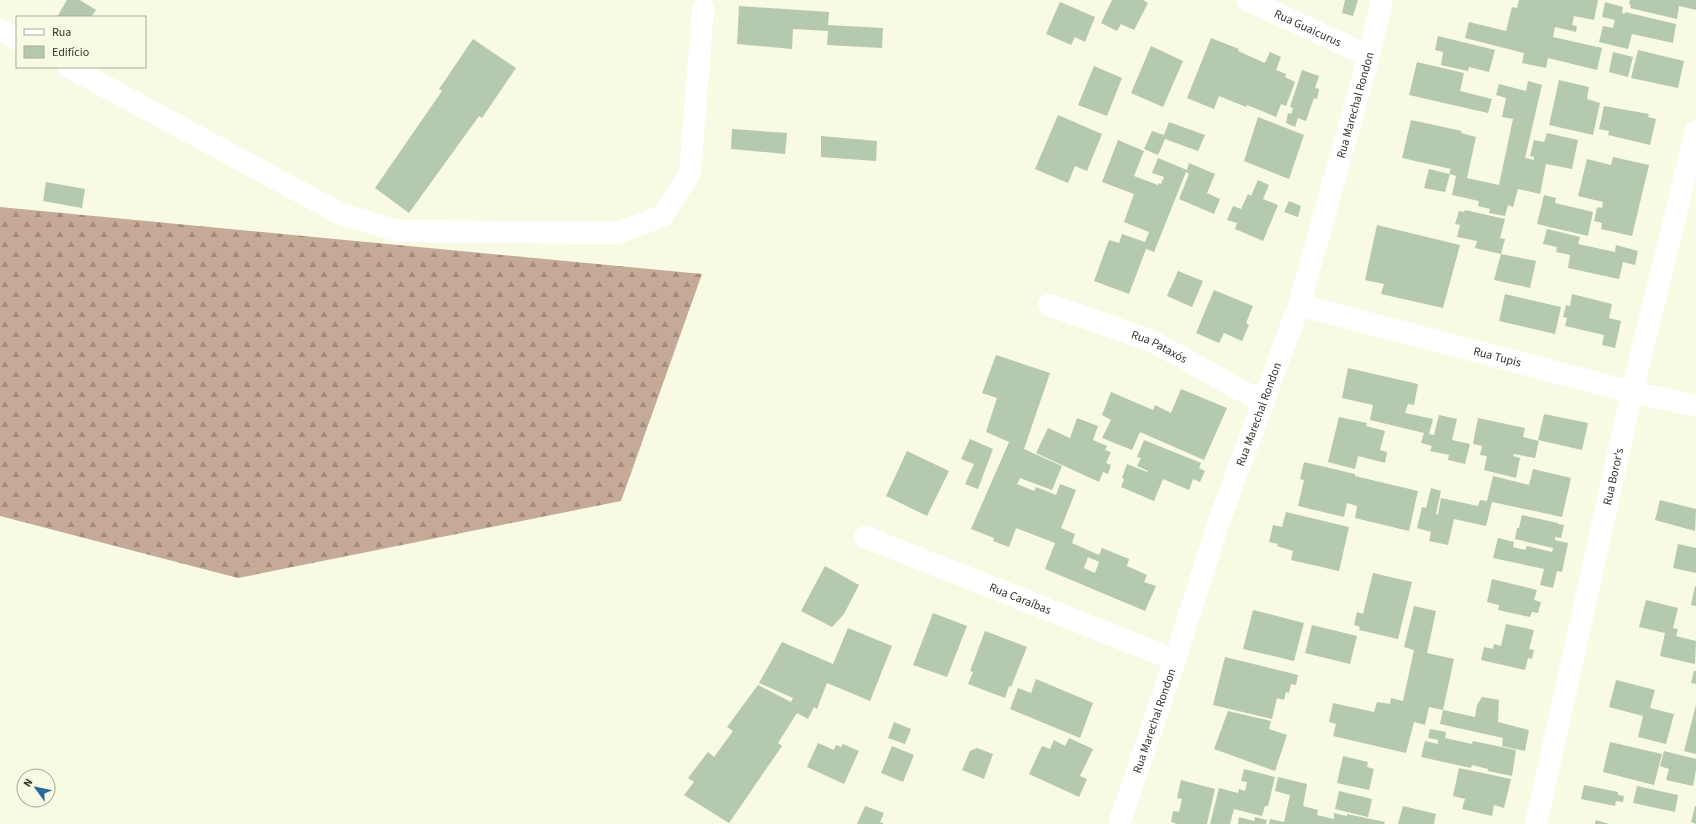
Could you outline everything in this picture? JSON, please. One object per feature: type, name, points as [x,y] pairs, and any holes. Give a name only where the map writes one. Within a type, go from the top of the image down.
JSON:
[{"type":"street","name":"Rua Guaicurus","points":[[1247,0],[1369,56]]},
{"type":"street","name":"Rua Marechal Rondon","points":[[1119,824],[1175,660],[1218,524],[1299,305],[1369,56],[1382,0]]},
{"type":"street","points":[[71,68],[340,214],[398,231],[618,233],[662,216],[690,173],[703,9]]},
{"type":"street","points":[[0,30],[16,38]]},
{"type":"street","name":"Rua Boror's","points":[[1536,824],[1632,392],[1696,131]]},
{"type":"street","name":"Rua Pataxós","points":[[1049,305],[1152,340],[1264,403]]},
{"type":"street","name":"Rua Tupis","points":[[1299,305],[1632,392],[1696,406]]},
{"type":"street","name":"Rua Caraíbas","points":[[865,537],[1175,660]]},
{"type":"green space","points":[[0,207],[702,274],[621,501],[238,578],[0,516]]},
{"type":"building","points":[[67,0],[80,0],[96,10],[92,16],[58,16]]},
{"type":"building","points":[[1112,0],[1143,0],[1148,3],[1134,30],[1121,24],[1117,31],[1101,23]]},
{"type":"building","points":[[1345,0],[1358,0],[1353,16],[1342,13]]},
{"type":"building","points":[[1519,0],[1598,0],[1594,20],[1574,16],[1572,25],[1577,26],[1576,32],[1555,27],[1553,37],[1602,48],[1597,70],[1548,58],[1546,68],[1522,63],[1524,53],[1465,38],[1469,22],[1506,31],[1512,7],[1517,8]]},
{"type":"building","points":[[1630,0],[1696,0],[1696,10],[1679,6],[1677,19],[1630,8]]},
{"type":"building","points":[[1060,2],[1095,17],[1085,42],[1075,37],[1071,45],[1046,34]]},
{"type":"building","points":[[1605,2],[1623,7],[1622,13],[1625,14],[1625,12],[1676,24],[1673,43],[1632,34],[1628,49],[1599,42],[1603,26],[1613,28],[1615,20],[1602,17]]},
{"type":"building","points":[[739,6],[829,12],[828,25],[883,28],[882,48],[827,45],[828,31],[793,29],[792,49],[737,44]]},
{"type":"building","points":[[1438,36],[1495,50],[1489,72],[1469,67],[1468,71],[1441,65],[1443,52],[1435,50]]},
{"type":"building","points":[[1211,38],[1239,49],[1238,51],[1265,63],[1270,52],[1281,57],[1276,70],[1286,74],[1285,77],[1295,82],[1286,106],[1281,104],[1276,117],[1247,105],[1246,107],[1219,96],[1214,109],[1187,98]]},
{"type":"building","points":[[473,39],[516,68],[482,118],[479,116],[409,213],[375,188],[442,91],[439,89]]},
{"type":"building","points":[[1151,46],[1183,61],[1163,107],[1131,93]]},
{"type":"building","points":[[1638,50],[1684,61],[1678,88],[1631,78]]},
{"type":"building","points":[[1613,52],[1633,57],[1628,77],[1609,72]]},
{"type":"building","points":[[1417,62],[1464,73],[1460,91],[1492,99],[1488,113],[1409,95]]},
{"type":"building","points":[[1094,66],[1122,78],[1107,116],[1078,105]]},
{"type":"building","points":[[1302,70],[1319,76],[1315,88],[1319,89],[1317,99],[1314,98],[1306,121],[1298,118],[1295,127],[1286,123],[1288,113],[1291,114],[1293,108],[1290,107]]},
{"type":"building","points":[[1559,80],[1589,87],[1587,99],[1600,103],[1593,135],[1549,125]]},
{"type":"building","points":[[1528,81],[1542,85],[1525,158],[1534,160],[1534,157],[1530,156],[1534,140],[1544,142],[1547,133],[1578,140],[1572,169],[1546,164],[1540,194],[1518,189],[1513,207],[1508,205],[1505,216],[1489,213],[1490,209],[1478,206],[1479,201],[1452,195],[1456,176],[1450,174],[1445,192],[1424,188],[1429,169],[1449,174],[1451,169],[1402,158],[1411,120],[1462,131],[1461,133],[1476,137],[1467,178],[1499,185],[1513,119],[1502,117],[1506,98],[1496,95],[1499,84],[1526,91]]},
{"type":"building","points":[[1604,106],[1649,114],[1648,117],[1656,119],[1650,145],[1608,135],[1609,131],[1599,129]]},
{"type":"building","points":[[1058,115],[1102,134],[1087,171],[1075,166],[1068,183],[1035,169]]},
{"type":"building","points":[[1258,117],[1304,135],[1289,179],[1244,161]]},
{"type":"building","points":[[1169,122],[1205,135],[1198,151],[1165,139],[1158,155],[1144,149],[1152,131],[1164,135]]},
{"type":"building","points":[[732,129],[787,133],[785,154],[731,149]]},
{"type":"building","points":[[821,136],[877,141],[876,161],[821,157]]},
{"type":"building","points":[[1118,140],[1144,151],[1134,176],[1158,185],[1159,183],[1161,184],[1164,177],[1152,173],[1158,158],[1187,170],[1189,163],[1215,174],[1207,193],[1220,199],[1214,214],[1179,199],[1189,174],[1186,172],[1154,252],[1146,249],[1129,294],[1094,281],[1109,240],[1119,243],[1122,234],[1145,242],[1149,232],[1124,222],[1134,194],[1102,182]]},
{"type":"building","points":[[1613,157],[1649,165],[1632,236],[1601,229],[1602,223],[1594,221],[1597,207],[1602,208],[1603,202],[1578,196],[1587,159],[1611,165]]},
{"type":"building","points":[[1258,180],[1269,185],[1263,199],[1278,205],[1263,241],[1235,229],[1237,223],[1227,220],[1233,206],[1241,209],[1248,194],[1251,196]]},
{"type":"building","points":[[46,182],[85,189],[82,208],[43,201]]},
{"type":"building","points":[[1544,195],[1556,198],[1555,203],[1593,212],[1588,236],[1537,224]]},
{"type":"building","points":[[1289,201],[1301,206],[1298,217],[1284,212]]},
{"type":"building","points":[[1465,210],[1505,219],[1500,238],[1505,239],[1501,254],[1475,248],[1477,241],[1457,237],[1460,225],[1455,224],[1459,211],[1464,212]]},
{"type":"building","points":[[1377,225],[1460,245],[1443,308],[1381,294],[1384,284],[1365,280]]},
{"type":"building","points":[[1547,229],[1580,237],[1578,244],[1615,252],[1616,245],[1638,251],[1635,265],[1623,262],[1619,279],[1568,268],[1570,255],[1556,252],[1557,247],[1543,244]]},
{"type":"building","points":[[1501,254],[1536,261],[1530,288],[1494,280]]},
{"type":"building","points":[[1178,271],[1203,281],[1192,307],[1167,296]]},
{"type":"building","points":[[1214,290],[1253,306],[1246,323],[1249,325],[1242,341],[1224,333],[1219,343],[1196,333]]},
{"type":"building","points":[[1505,294],[1561,307],[1555,334],[1499,321]]},
{"type":"building","points":[[1572,294],[1612,304],[1609,318],[1621,321],[1615,348],[1602,345],[1604,335],[1565,326],[1567,318],[1563,317],[1566,305],[1570,306]]},
{"type":"building","points":[[996,355],[1050,373],[1024,449],[1062,466],[1052,490],[1020,478],[1017,484],[1034,491],[1036,487],[1056,495],[1060,484],[1076,490],[1061,528],[1075,534],[1072,543],[1099,555],[1102,548],[1129,559],[1127,566],[1147,575],[1144,582],[1156,586],[1145,611],[1045,569],[1055,543],[1016,528],[1009,547],[993,541],[994,538],[971,529],[1009,442],[986,432],[997,398],[982,393]],"holes":[[[1088,557],[1099,562],[1095,573],[1084,568]]]},
{"type":"building","points":[[1348,368],[1418,384],[1414,405],[1408,404],[1405,413],[1433,419],[1429,434],[1434,435],[1439,415],[1457,419],[1452,440],[1470,444],[1465,464],[1448,460],[1449,455],[1430,451],[1432,446],[1421,443],[1424,433],[1370,420],[1373,405],[1342,398]]},
{"type":"building","points":[[1181,389],[1227,408],[1204,460],[1140,432],[1132,450],[1102,438],[1111,420],[1102,415],[1111,392],[1153,410],[1155,405],[1171,413]]},
{"type":"building","points":[[1544,414],[1588,423],[1582,450],[1538,440]]},
{"type":"building","points":[[1339,417],[1367,423],[1366,426],[1385,431],[1380,450],[1387,452],[1385,463],[1358,456],[1355,469],[1328,462]]},
{"type":"building","points":[[1077,418],[1098,426],[1093,440],[1107,446],[1105,450],[1111,452],[1106,463],[1111,465],[1108,474],[1103,472],[1099,482],[1036,453],[1048,428],[1070,438]]},
{"type":"building","points":[[1478,418],[1525,428],[1523,437],[1539,441],[1535,458],[1514,454],[1513,456],[1520,458],[1516,478],[1484,470],[1487,456],[1480,455],[1482,446],[1473,444]]},
{"type":"building","points":[[970,439],[993,449],[978,489],[965,484],[974,464],[961,459]]},
{"type":"building","points":[[1144,440],[1201,463],[1199,468],[1205,471],[1200,482],[1193,479],[1189,490],[1163,479],[1154,501],[1121,487],[1124,479],[1122,478],[1127,464],[1147,472],[1148,471],[1137,466],[1141,458],[1137,457]]},
{"type":"building","points":[[907,451],[949,471],[927,516],[886,496]]},
{"type":"building","points":[[1304,462],[1418,491],[1409,531],[1355,518],[1357,506],[1347,503],[1344,517],[1298,506],[1304,480],[1300,479]]},
{"type":"building","points":[[1533,469],[1571,478],[1562,517],[1492,502],[1486,526],[1454,519],[1448,545],[1429,541],[1431,532],[1417,528],[1422,507],[1426,508],[1431,488],[1441,491],[1436,514],[1438,515],[1441,498],[1478,506],[1480,500],[1487,501],[1493,476],[1529,485]]},
{"type":"building","points":[[1660,500],[1696,509],[1695,531],[1655,520]]},
{"type":"building","points":[[1286,512],[1349,527],[1339,571],[1291,560],[1293,551],[1277,546],[1278,544],[1269,542],[1273,525],[1282,527]]},
{"type":"building","points":[[1522,515],[1564,525],[1561,538],[1555,537],[1555,540],[1568,543],[1562,572],[1557,571],[1553,588],[1540,585],[1544,569],[1493,558],[1498,538],[1514,542],[1513,547],[1525,550],[1527,546],[1552,552],[1553,548],[1515,539]]},
{"type":"building","points":[[1678,544],[1696,548],[1696,573],[1673,568]]},
{"type":"building","points":[[825,566],[859,585],[844,614],[832,627],[801,611]]},
{"type":"building","points":[[1373,573],[1412,582],[1398,639],[1359,630],[1360,627],[1354,625],[1357,612],[1363,614]]},
{"type":"building","points":[[1492,579],[1537,590],[1534,600],[1541,602],[1538,613],[1532,612],[1530,617],[1498,610],[1499,605],[1487,602]]},
{"type":"building","points":[[1696,586],[1696,606],[1691,605]]},
{"type":"building","points":[[1646,600],[1678,608],[1673,628],[1678,629],[1676,636],[1696,641],[1695,664],[1660,656],[1665,633],[1639,627]]},
{"type":"building","points":[[1414,606],[1436,611],[1427,653],[1454,659],[1443,710],[1429,707],[1425,725],[1414,722],[1406,753],[1333,736],[1336,724],[1329,722],[1333,703],[1374,712],[1377,702],[1390,704],[1391,698],[1403,701],[1414,650],[1404,647]]},
{"type":"building","points":[[1253,610],[1304,623],[1294,661],[1243,649]]},
{"type":"building","points":[[933,613],[967,626],[947,677],[913,665]]},
{"type":"building","points":[[1506,624],[1534,630],[1529,649],[1534,650],[1532,659],[1528,658],[1525,670],[1481,660],[1484,647],[1493,649],[1494,644],[1501,646]]},
{"type":"building","points":[[1312,625],[1357,636],[1350,664],[1305,653]]},
{"type":"building","points":[[848,628],[892,646],[870,701],[827,683],[817,709],[814,707],[808,719],[797,713],[778,743],[782,746],[729,823],[684,795],[694,782],[688,778],[708,752],[714,757],[733,731],[727,727],[758,685],[791,702],[793,698],[759,683],[782,642],[833,664]]},
{"type":"building","points":[[985,631],[1027,647],[1005,698],[968,684],[973,672],[970,671]]},
{"type":"building","points":[[1225,657],[1298,675],[1296,685],[1291,684],[1289,693],[1286,692],[1284,700],[1277,698],[1272,719],[1213,705]]},
{"type":"building","points":[[1694,671],[1696,671],[1696,684],[1691,683]]},
{"type":"building","points":[[1036,679],[1093,703],[1080,738],[1010,709],[1018,688],[1031,693]]},
{"type":"building","points":[[1616,680],[1655,690],[1650,708],[1674,714],[1666,744],[1638,737],[1643,716],[1609,707]]},
{"type":"building","points":[[1482,697],[1499,700],[1498,722],[1529,730],[1525,751],[1502,746],[1503,738],[1440,724],[1443,710],[1475,717],[1477,705]]},
{"type":"building","points":[[1696,705],[1696,754],[1684,751]]},
{"type":"building","points":[[1228,711],[1271,721],[1269,729],[1287,735],[1275,771],[1214,749]]},
{"type":"building","points":[[894,722],[911,729],[905,744],[888,738]]},
{"type":"building","points":[[1430,729],[1446,732],[1445,738],[1472,744],[1473,741],[1516,750],[1512,776],[1488,771],[1488,769],[1472,765],[1471,768],[1421,757],[1425,741],[1438,744],[1438,740],[1428,738]]},
{"type":"building","points":[[1069,738],[1093,749],[1080,776],[1087,779],[1079,797],[1029,774],[1042,746],[1050,749],[1054,740],[1065,746]]},
{"type":"building","points":[[1610,742],[1662,754],[1654,785],[1603,772]]},
{"type":"building","points":[[818,743],[834,750],[836,745],[841,747],[843,744],[859,751],[844,784],[807,767]]},
{"type":"building","points":[[892,746],[914,755],[903,782],[881,773]]},
{"type":"building","points":[[977,748],[993,754],[984,779],[962,770],[970,751]]},
{"type":"building","points":[[1664,751],[1696,759],[1696,770],[1693,786],[1666,780],[1669,769],[1660,766]]},
{"type":"building","points":[[1343,756],[1368,762],[1367,767],[1374,769],[1369,790],[1337,783]]},
{"type":"building","points":[[1459,768],[1511,779],[1504,808],[1494,805],[1492,816],[1462,809],[1465,799],[1453,796]]},
{"type":"building","points":[[1244,769],[1275,777],[1268,806],[1265,806],[1262,816],[1234,809],[1230,824],[1210,824],[1219,788],[1238,793],[1239,789],[1245,791],[1247,782],[1241,781]]},
{"type":"building","points":[[1278,777],[1307,784],[1303,806],[1318,810],[1317,815],[1334,819],[1334,813],[1347,816],[1347,814],[1385,822],[1384,824],[1269,824],[1270,819],[1284,822],[1290,795],[1275,791]]},
{"type":"building","points":[[1181,780],[1215,789],[1207,824],[1177,824],[1171,822],[1173,811],[1179,812],[1182,799],[1177,798]]},
{"type":"building","points":[[1584,785],[1618,792],[1618,795],[1624,796],[1623,802],[1616,801],[1615,806],[1581,799]]},
{"type":"building","points":[[1637,786],[1678,795],[1675,812],[1633,803]]},
{"type":"building","points":[[1339,791],[1372,799],[1368,817],[1335,809]]},
{"type":"building","points":[[865,806],[884,813],[880,822],[884,824],[857,824]]},
{"type":"building","points":[[1403,806],[1436,814],[1434,824],[1398,824]]},
{"type":"building","points":[[1696,806],[1696,824],[1691,822]]},
{"type":"building","points":[[1239,817],[1254,821],[1255,817],[1267,820],[1266,824],[1238,824]]},
{"type":"building","points":[[1596,820],[1609,824],[1595,824]]}]
